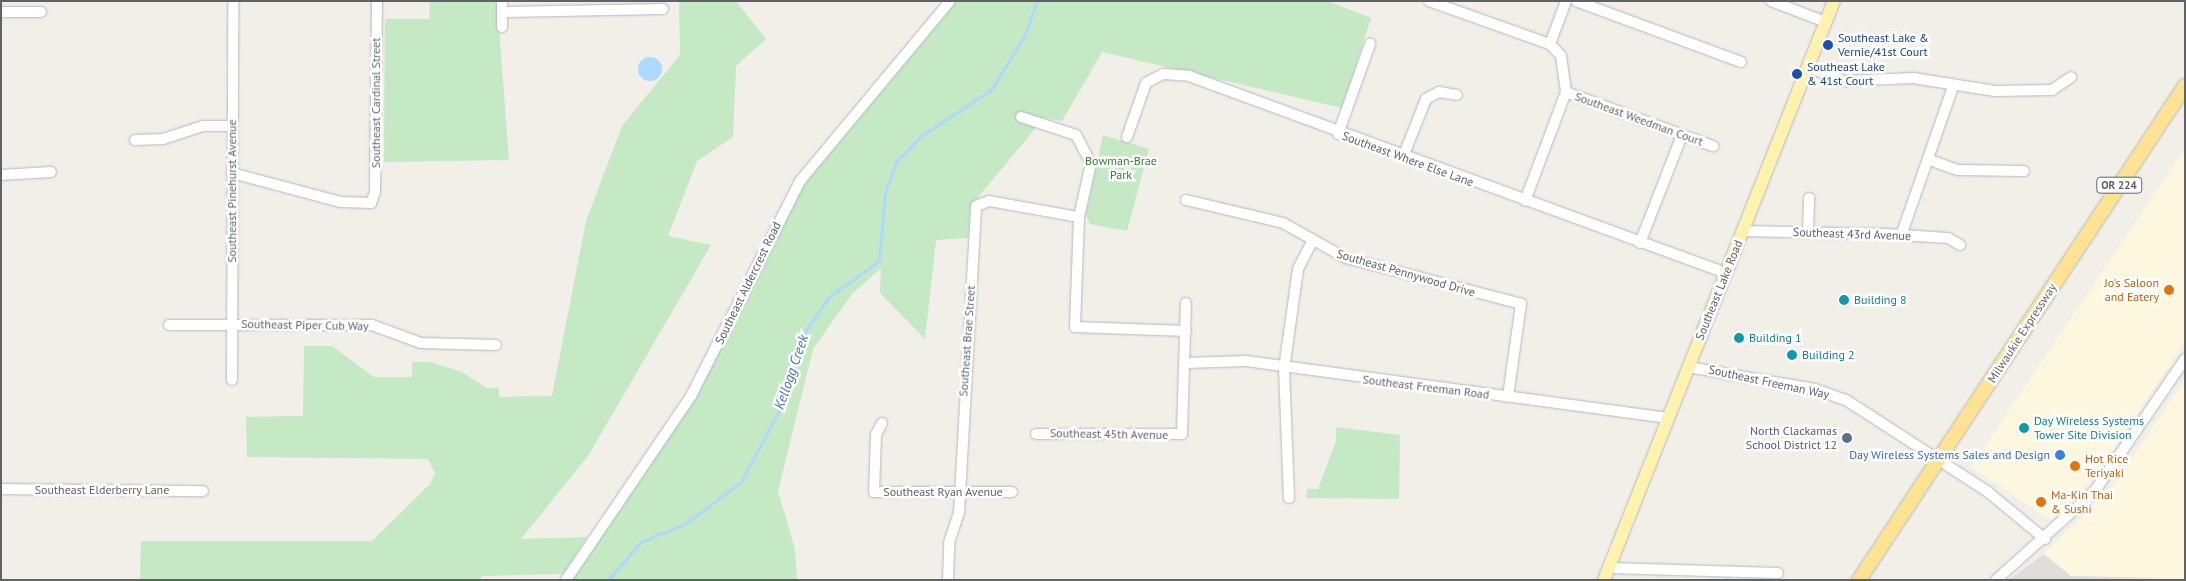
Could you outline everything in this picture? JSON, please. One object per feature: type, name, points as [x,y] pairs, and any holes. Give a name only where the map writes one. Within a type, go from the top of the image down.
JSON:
[{"type":"highway","name":"Milwaukie Expressway","points":[[1859,580],[2185,86]]},
{"type":"main road","name":"Southeast Lake Road","points":[[1607,574],[1834,1]]},
{"type":"street","name":"Southeast Pinehurst Avenue","points":[[232,1],[232,380]]},
{"type":"street","name":"Southeast Cardinal Street","points":[[232,173],[341,202],[371,203],[375,192],[377,1]]},
{"type":"street","points":[[502,1],[502,27]]},
{"type":"street","name":"Southeast Aldercrest Road","points":[[566,580],[691,396],[800,181],[950,1]]},
{"type":"street","points":[[1429,1],[1550,44],[1565,67],[1566,92],[1525,201]]},
{"type":"street","points":[[1550,44],[1566,1]]},
{"type":"street","points":[[1576,1],[1741,62]]},
{"type":"street","points":[[1771,1],[1826,22]]},
{"type":"street","points":[[502,12],[663,9]]},
{"type":"street","points":[[1,12],[41,12]]},
{"type":"street","points":[[1338,134],[1370,44]]},
{"type":"street","points":[[1808,67],[1845,81],[1913,78],[1953,87],[2052,90],[2071,77]]},
{"type":"street","name":"Southeast Where Else Lane","points":[[1127,137],[1140,92],[1146,83],[1163,74],[1189,76],[1338,134],[1726,273]]},
{"type":"street","points":[[1901,236],[1930,160],[1953,87]]},
{"type":"street","points":[[1403,157],[1426,99],[1439,92],[1457,96]]},
{"type":"street","name":"Southeast Weedman Court","points":[[1566,92],[1713,146]]},
{"type":"street","points":[[1021,117],[1076,135],[1087,149],[1092,176],[1079,217],[1075,326],[1186,331]]},
{"type":"street","points":[[135,140],[163,139],[203,126],[232,126]]},
{"type":"street","points":[[1640,243],[1682,135]]},
{"type":"street","points":[[1930,160],[1958,170],[2024,171]]},
{"type":"street","points":[[1,174],[51,172]]},
{"type":"street","points":[[1808,232],[1809,198]]},
{"type":"street","points":[[1186,200],[1283,223],[1312,241],[1298,268],[1284,369],[1289,498]]},
{"type":"street","name":"Southeast Brae Street","points":[[948,580],[948,550],[958,519],[960,494],[976,206],[989,201],[1079,217]]},
{"type":"street","name":"Southeast 43rd Avenue","points":[[1742,231],[1948,238],[1960,245]]},
{"type":"street","name":"Southeast Pennywood Drive","points":[[1312,241],[1346,258],[1521,304],[1508,397]]},
{"type":"street","points":[[1186,303],[1186,363]]},
{"type":"street","name":"Southeast Piper Cub Way","points":[[169,325],[372,325],[421,343],[496,345]]},
{"type":"street","points":[[1996,580],[2045,539],[2099,486],[2185,359]]},
{"type":"street","name":"Southeast Freeman Road","points":[[1186,363],[1233,360],[1284,369],[1668,418]]},
{"type":"street","name":"Southeast 45th Avenue","points":[[1036,434],[1182,434],[1186,363]]},
{"type":"street","name":"Southeast Freeman Way","points":[[1688,367],[1835,396],[2020,514],[2045,539]]},
{"type":"street","name":"Southeast Ryan Avenue","points":[[882,423],[876,435],[874,492],[960,494],[1012,492]]},
{"type":"street","name":"Southeast Elderberry Lane","points":[[1,489],[203,491]]},
{"type":"street","points":[[1607,574],[1778,573]]},
{"type":"shaded area","points":[[2185,148],[2185,341],[2096,475],[2051,520],[1971,467]]},
{"type":"shaded area","points":[[2185,379],[2185,579],[2071,576],[2044,554],[2115,484]]},
{"type":"shaded area","points":[[2044,554],[2071,576],[2166,578],[2008,580]]},
{"type":"green space","points":[[430,1],[497,1],[509,160],[384,162],[385,19],[429,19]]},
{"type":"green space","points":[[679,1],[736,1],[766,39],[736,66],[733,137],[697,161],[668,236],[711,245],[588,456],[521,539],[587,537],[564,574],[482,576],[479,580],[140,580],[141,541],[372,541],[430,484],[435,474],[428,459],[247,457],[246,417],[303,416],[304,346],[332,346],[374,377],[412,377],[412,362],[430,362],[462,372],[487,388],[499,388],[499,397],[552,396],[586,221],[622,126],[680,55]]},
{"type":"green space","points":[[953,1],[1328,1],[1371,18],[1342,108],[1102,52],[1062,121],[1044,118],[970,207],[968,238],[936,240],[925,339],[880,293],[881,268],[852,294],[813,349],[778,491],[795,549],[797,580],[568,580],[642,477],[802,184]]},
{"type":"green space","name":"Bowman-Brae Park","points":[[1103,135],[1149,149],[1127,231],[1090,224],[1086,215]]},
{"type":"green space","points":[[1336,427],[1400,435],[1399,499],[1306,498],[1307,489],[1318,489],[1336,441]]},
{"type":"water","points":[[650,57],[655,58],[661,64],[661,74],[655,80],[650,81],[645,80],[639,74],[638,69],[639,64],[645,58]]},
{"type":"waterway","name":"Kellogg Creek","points":[[608,580],[641,542],[685,524],[741,482],[778,413],[801,337],[829,297],[879,261],[885,193],[896,162],[920,137],[991,90],[1024,37],[1037,1]]},
{"type":"place","name":"Southeast Lake & Vernie/41st Court","points":[[1828,45]]},
{"type":"place","name":"Southeast Lake & 41st Court","points":[[1797,74]]},
{"type":"place","name":"Jo's Saloon and Eatery","points":[[2169,290]]},
{"type":"place","name":"Building 8","points":[[1844,300]]},
{"type":"place","name":"Building 1","points":[[1739,338]]},
{"type":"place","name":"Building 2","points":[[1792,355]]},
{"type":"place","name":"Day Wireless Systems Tower Site Division","points":[[2024,428]]},
{"type":"place","name":"North Clackamas School District 12","points":[[1847,438]]},
{"type":"place","name":"Day Wireless Systems Sales and Design","points":[[2060,455]]},
{"type":"place","name":"Hot Rice Teriyaki","points":[[2075,466]]},
{"type":"place","name":"Ma-Kin Thai & Sushi","points":[[2041,502]]}]
